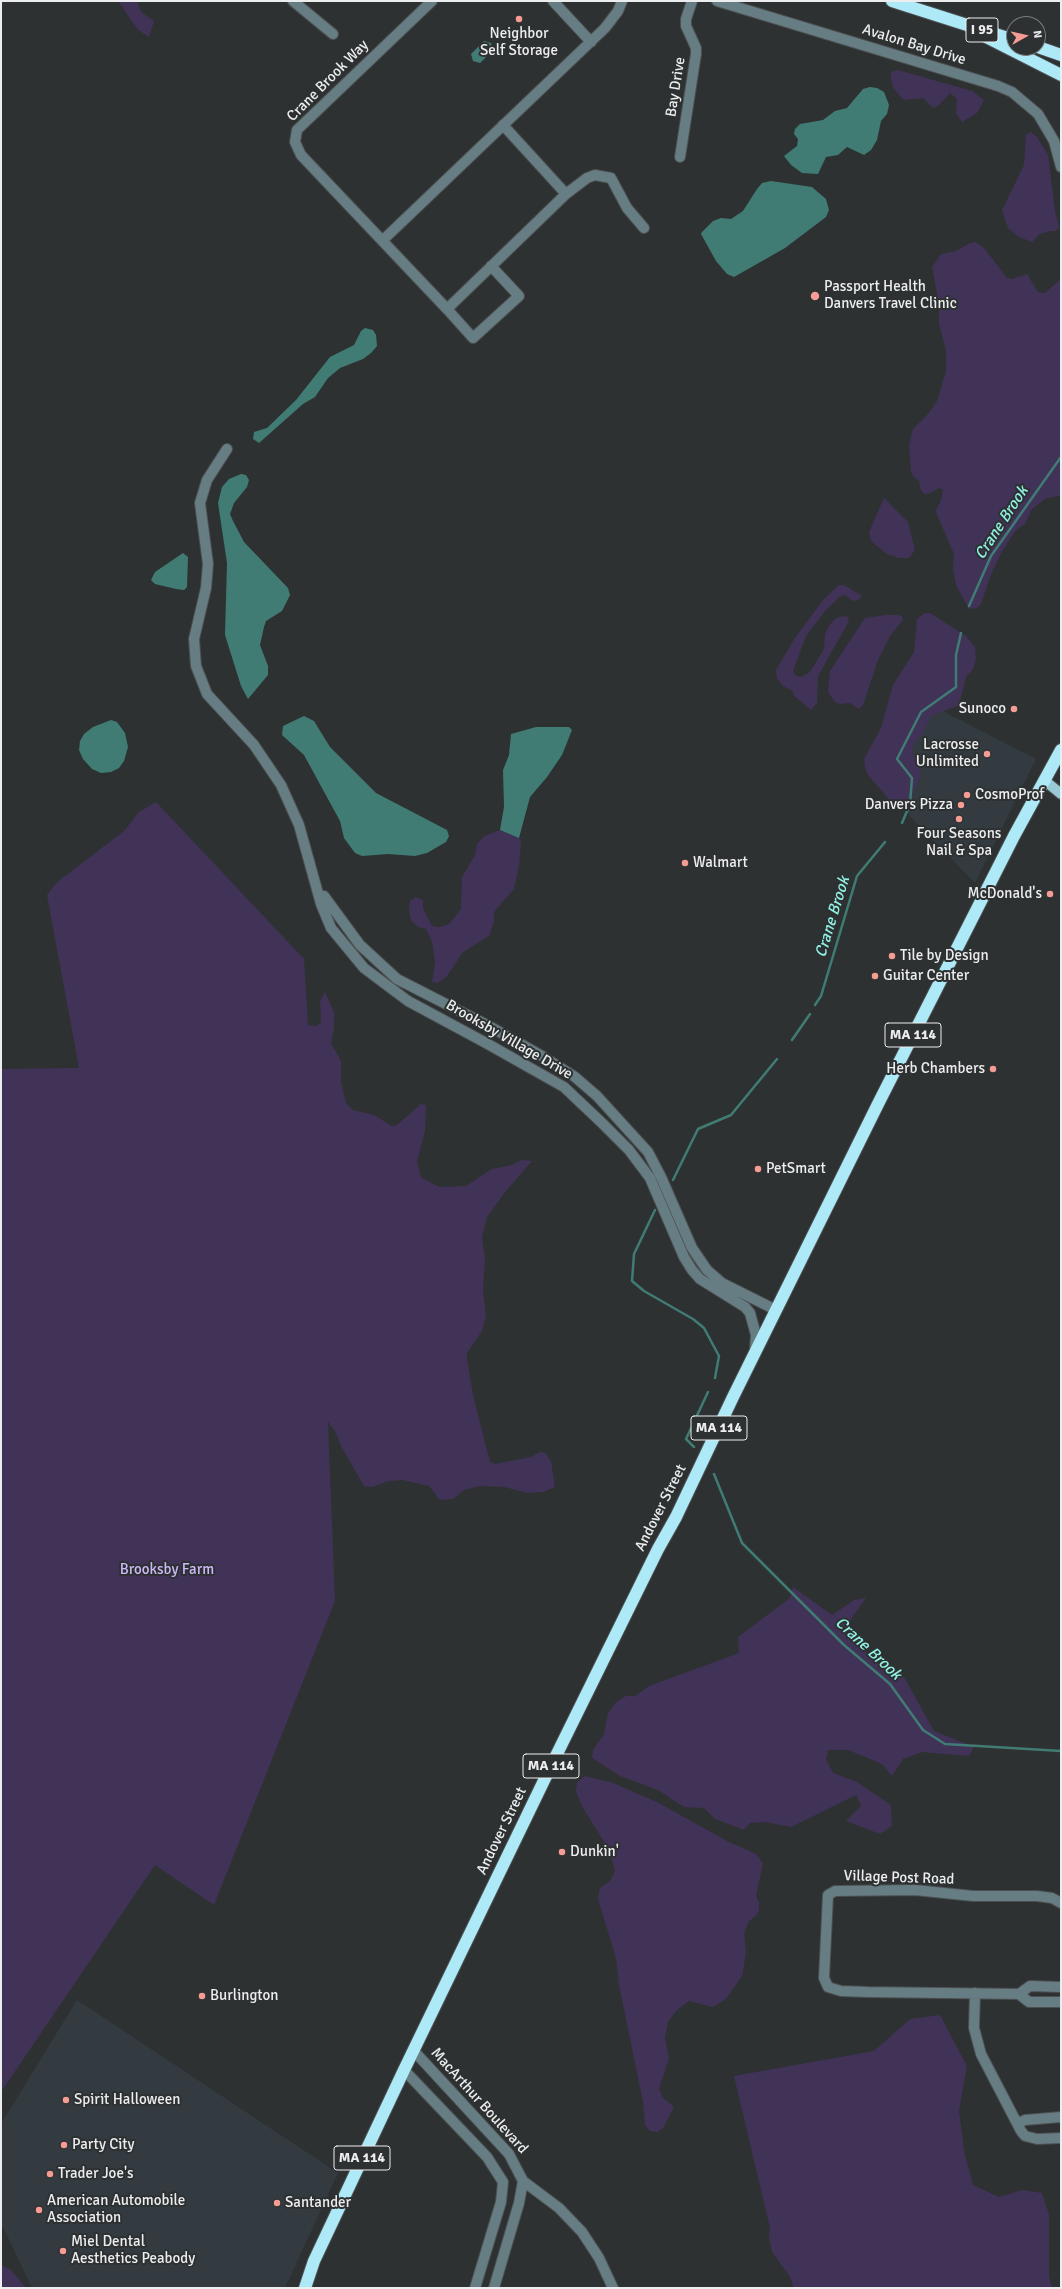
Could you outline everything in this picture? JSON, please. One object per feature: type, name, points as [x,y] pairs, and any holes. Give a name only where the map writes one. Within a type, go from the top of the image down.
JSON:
[{"type":"highway","name":"I 95","points":[[892,1],[1006,37]]},
{"type":"highway","points":[[951,19],[1061,75]]},
{"type":"highway","points":[[1046,50],[1061,55]]},
{"type":"highway","name":"Andover Street","points":[[305,2288],[314,2261],[413,2050],[776,1310],[890,1080],[1044,780],[1061,750]]},
{"type":"main road","points":[[1044,780],[1061,794]]},
{"type":"street","points":[[293,1],[333,34]]},
{"type":"street","name":"Crane Brook Way","points":[[432,1],[297,130],[295,136],[297,149],[300,155],[383,240],[473,338],[519,296],[492,266]]},
{"type":"street","points":[[553,1],[591,42]]},
{"type":"street","points":[[383,240],[591,42],[613,20],[622,1]]},
{"type":"street","name":"Bay Drive","points":[[680,157],[696,54],[696,48],[686,26],[692,1]]},
{"type":"street","name":"Avalon Bay Drive","points":[[717,1],[998,86],[1012,92],[1038,114],[1054,141],[1061,168]]},
{"type":"street","points":[[503,125],[566,194]]},
{"type":"street","points":[[447,309],[566,194],[587,178],[595,175],[611,178],[627,208],[644,228]]},
{"type":"street","name":"Brooksby Village Drive","points":[[227,449],[207,480],[200,503],[208,564],[206,588],[194,638],[196,666],[207,694],[254,745],[281,785],[299,825],[321,904],[332,928],[348,949],[375,978],[408,1001],[564,1087],[629,1150],[650,1178],[684,1257],[692,1270],[700,1279],[745,1307],[750,1313],[756,1335],[755,1353]]},
{"type":"street","name":"Brooksby Village Drive","points":[[314,877],[327,903],[347,931],[397,979],[489,1026],[542,1056],[575,1077],[596,1096],[648,1152],[661,1177],[692,1248],[702,1265],[722,1283],[776,1310]]},
{"type":"street","name":"Village Post Road","points":[[1061,1903],[1052,1898],[1037,1896],[973,1896],[915,1890],[835,1891],[828,1895],[824,1978],[828,1987],[841,1991],[1019,1994],[1030,1986],[1061,1986]]},
{"type":"street","points":[[975,1993],[974,2028],[981,2054],[1025,2136],[1037,2139],[1061,2138]]},
{"type":"street","name":"Village Post Road","points":[[1019,1994],[1029,2002],[1061,2002]]},
{"type":"street","name":"MacArthur Boulevard","points":[[413,2050],[509,2154],[523,2181]]},
{"type":"street","points":[[404,2070],[487,2157],[503,2182],[501,2202],[475,2288]]},
{"type":"street","points":[[1018,2123],[1025,2120],[1061,2117]]},
{"type":"street","points":[[494,2288],[519,2203],[523,2181],[559,2208],[582,2232],[600,2258],[613,2288]]},
{"type":"shaded area","points":[[484,41],[491,43],[493,50],[480,63],[473,61],[471,54]]},
{"type":"shaded area","points":[[870,87],[877,88],[884,92],[889,105],[887,114],[881,121],[877,140],[871,150],[864,155],[847,147],[838,155],[826,157],[818,174],[802,173],[791,165],[784,156],[797,146],[798,139],[794,134],[795,129],[800,124],[823,120],[835,111],[847,108],[863,89]]},
{"type":"shaded area","points":[[771,181],[812,187],[826,199],[829,210],[826,217],[785,248],[734,277],[727,274],[716,261],[701,234],[713,221],[721,218],[731,219],[743,211],[762,183]]},
{"type":"shaded area","points":[[365,328],[373,330],[376,335],[377,346],[371,353],[363,359],[340,368],[328,378],[315,397],[303,404],[259,443],[253,439],[254,432],[267,428],[296,400],[330,357],[354,345],[361,331]]},
{"type":"shaded area","points":[[241,474],[246,475],[249,480],[247,487],[234,503],[230,514],[244,542],[288,588],[290,595],[282,611],[266,621],[260,645],[268,666],[268,675],[248,699],[241,686],[225,635],[227,563],[218,503],[222,487],[229,479]]},
{"type":"shaded area","points":[[183,553],[188,557],[187,587],[184,590],[155,584],[151,580],[155,572]]},
{"type":"shaded area","points":[[931,705],[1036,759],[975,883],[907,813],[910,804],[912,778],[902,747]]},
{"type":"shaded area","points":[[304,716],[314,721],[330,747],[376,793],[447,830],[449,836],[446,842],[427,853],[415,856],[388,854],[362,856],[355,853],[344,838],[340,821],[304,755],[282,735],[283,726]]},
{"type":"shaded area","points":[[111,720],[117,722],[125,733],[128,747],[124,761],[119,768],[111,772],[101,773],[92,769],[83,759],[79,750],[80,741],[84,734],[93,727]]},
{"type":"shaded area","points":[[536,727],[569,727],[572,730],[562,755],[547,777],[530,797],[519,838],[500,830],[504,807],[503,770],[509,755],[511,734]]},
{"type":"shaded area","points":[[77,2000],[338,2173],[285,2288],[32,2288],[4,2229],[1,2227],[1,2124]]},
{"type":"green space","points":[[118,1],[137,1],[141,12],[154,21],[149,37],[138,30]]},
{"type":"green space","points":[[898,70],[972,91],[984,100],[977,113],[962,122],[956,113],[957,99],[950,93],[939,105],[933,108],[923,98],[904,100],[894,89],[891,80],[891,72]]},
{"type":"green space","points":[[1031,132],[1037,137],[1048,155],[1055,211],[1059,227],[1056,231],[1040,234],[1032,242],[1019,237],[1009,229],[1002,210],[1024,165],[1026,135]]},
{"type":"green space","points":[[975,242],[984,248],[1007,278],[1012,279],[1027,274],[1038,292],[1045,293],[1061,279],[1061,495],[1045,499],[1032,509],[1025,524],[1016,530],[1001,553],[990,577],[981,604],[977,608],[969,609],[956,585],[953,570],[954,554],[937,515],[936,510],[941,500],[943,490],[939,488],[925,494],[921,491],[919,481],[913,476],[911,471],[909,445],[913,429],[928,414],[937,401],[946,371],[946,350],[939,324],[939,303],[932,267],[941,254],[956,251],[970,243]]},
{"type":"green space","points":[[884,498],[908,522],[915,550],[909,558],[899,558],[887,554],[871,541],[869,532]]},
{"type":"green space","points":[[839,585],[844,585],[862,596],[858,600],[853,601],[845,595],[841,596],[825,611],[806,636],[793,671],[796,676],[801,677],[810,672],[824,649],[825,634],[830,624],[838,617],[847,616],[849,621],[818,676],[817,703],[811,710],[794,696],[793,691],[783,686],[777,678],[776,670],[795,638],[823,600]]},
{"type":"green space","points":[[925,613],[930,613],[966,636],[975,647],[976,659],[973,669],[966,677],[959,705],[931,716],[922,734],[914,744],[912,752],[919,765],[920,777],[904,810],[897,809],[869,776],[865,768],[864,759],[881,728],[893,685],[914,652],[917,619]]},
{"type":"green space","points":[[886,615],[902,616],[903,620],[890,636],[878,660],[863,705],[859,709],[850,703],[840,704],[835,702],[828,692],[830,671],[865,618]]},
{"type":"green space","name":"Brooksby Farm","points":[[156,802],[304,959],[308,1025],[317,1026],[321,1022],[320,1001],[325,992],[334,1012],[334,1028],[331,1043],[341,1061],[341,1082],[346,1103],[353,1110],[374,1115],[392,1126],[397,1125],[421,1104],[426,1105],[425,1131],[417,1162],[421,1177],[439,1187],[466,1186],[492,1169],[512,1165],[521,1160],[532,1161],[506,1191],[487,1217],[482,1237],[485,1258],[483,1290],[486,1316],[482,1331],[467,1353],[467,1358],[473,1395],[490,1462],[495,1464],[531,1457],[540,1452],[545,1453],[551,1461],[555,1487],[543,1492],[528,1493],[504,1487],[480,1486],[464,1490],[453,1499],[440,1500],[429,1486],[402,1480],[389,1481],[372,1487],[364,1486],[342,1448],[335,1431],[328,1422],[335,1601],[214,1905],[155,1865],[1,2092],[1,1069],[79,1068],[47,895],[56,883],[124,831],[139,812]]},
{"type":"green space","points":[[500,830],[519,838],[521,843],[519,866],[514,889],[494,912],[494,921],[489,936],[463,952],[447,976],[438,983],[432,982],[435,962],[432,941],[426,929],[418,927],[411,920],[409,911],[410,901],[416,897],[423,900],[423,908],[432,926],[440,927],[449,924],[461,909],[462,877],[475,855],[477,844],[484,836]]},
{"type":"green space","points":[[793,1587],[832,1615],[854,1600],[866,1598],[851,1619],[850,1637],[889,1673],[904,1677],[934,1731],[974,1747],[969,1756],[922,1752],[903,1759],[892,1776],[882,1764],[848,1750],[828,1750],[826,1759],[833,1773],[857,1782],[891,1805],[892,1826],[880,1834],[846,1821],[861,1806],[856,1795],[791,1827],[765,1822],[750,1823],[744,1830],[715,1819],[704,1808],[684,1807],[658,1790],[620,1776],[592,1758],[593,1750],[604,1734],[608,1713],[616,1702],[626,1696],[635,1696],[649,1686],[739,1653],[738,1637],[790,1598]]},
{"type":"green space","points":[[585,1776],[613,1783],[657,1802],[727,1841],[756,1854],[763,1863],[756,1896],[759,1902],[759,1910],[756,1916],[749,1921],[744,1933],[746,1953],[742,1976],[726,1999],[713,2007],[689,2001],[676,2011],[668,2022],[665,2038],[669,2058],[659,2089],[663,2098],[673,2106],[673,2109],[663,2128],[657,2132],[650,2131],[645,2125],[643,2102],[619,1985],[616,1958],[598,1899],[600,1888],[610,1881],[615,1871],[609,1850],[583,1808],[576,1792],[577,1782]]},
{"type":"green space","points":[[940,2015],[967,2066],[959,2111],[964,2151],[973,2185],[999,2197],[1022,2190],[1042,2193],[1049,2215],[1049,2276],[1052,2288],[794,2288],[790,2277],[772,2252],[769,2237],[770,2228],[734,2076],[874,2051],[910,2019]]},
{"type":"green space","points":[[1,2265],[11,2270],[26,2288],[1,2288]]},
{"type":"waterway","name":"Crane Brook","points":[[969,606],[991,556],[1061,457]]},
{"type":"waterway","name":"Crane Brook","points":[[902,823],[910,804],[912,778],[897,759],[921,712],[956,687],[956,655],[961,633]]},
{"type":"waterway","name":"Crane Brook","points":[[815,1005],[821,996],[857,876],[885,842]]},
{"type":"waterway","name":"Crane Brook","points":[[792,1040],[810,1014]]},
{"type":"waterway","name":"Crane Brook","points":[[673,1180],[698,1129],[731,1115],[777,1059]]},
{"type":"waterway","name":"Crane Brook","points":[[655,1210],[634,1254],[632,1281],[644,1291],[693,1319],[704,1328],[719,1356],[715,1378]]},
{"type":"waterway","name":"Crane Brook","points":[[694,1447],[686,1439],[708,1392]]},
{"type":"waterway","name":"Crane Brook","points":[[714,1474],[742,1543],[844,1645],[890,1684],[923,1730],[945,1744],[1061,1751]]},
{"type":"place","name":"Neighbor Self Storage","points":[[519,19]]},
{"type":"place","name":"Passport Health Danvers Travel Clinic","points":[[815,296]]},
{"type":"place","name":"Sunoco","points":[[1014,709]]},
{"type":"place","name":"Lacrosse Unlimited","points":[[987,754]]},
{"type":"place","name":"CosmoProf","points":[[967,795]]},
{"type":"place","name":"Danvers Pizza","points":[[961,805]]},
{"type":"place","name":"Four Seasons Nail & Spa","points":[[959,819]]},
{"type":"place","name":"Walmart","points":[[685,863]]},
{"type":"place","name":"McDonald's","points":[[1050,894]]},
{"type":"place","name":"Tile by Design","points":[[892,956]]},
{"type":"place","name":"Guitar Center","points":[[875,976]]},
{"type":"place","name":"Herb Chambers","points":[[993,1069]]},
{"type":"place","name":"PetSmart","points":[[758,1169]]},
{"type":"place","name":"Dunkin'","points":[[562,1852]]},
{"type":"place","name":"Burlington","points":[[202,1996]]},
{"type":"place","name":"Spirit Halloween","points":[[66,2100]]},
{"type":"place","name":"Party City","points":[[64,2145]]},
{"type":"place","name":"Trader Joe's","points":[[50,2174]]},
{"type":"place","name":"Santander","points":[[277,2203]]},
{"type":"place","name":"American Automobile Association","points":[[39,2210]]},
{"type":"place","name":"Miel Dental Aesthetics Peabody","points":[[63,2251]]}]
